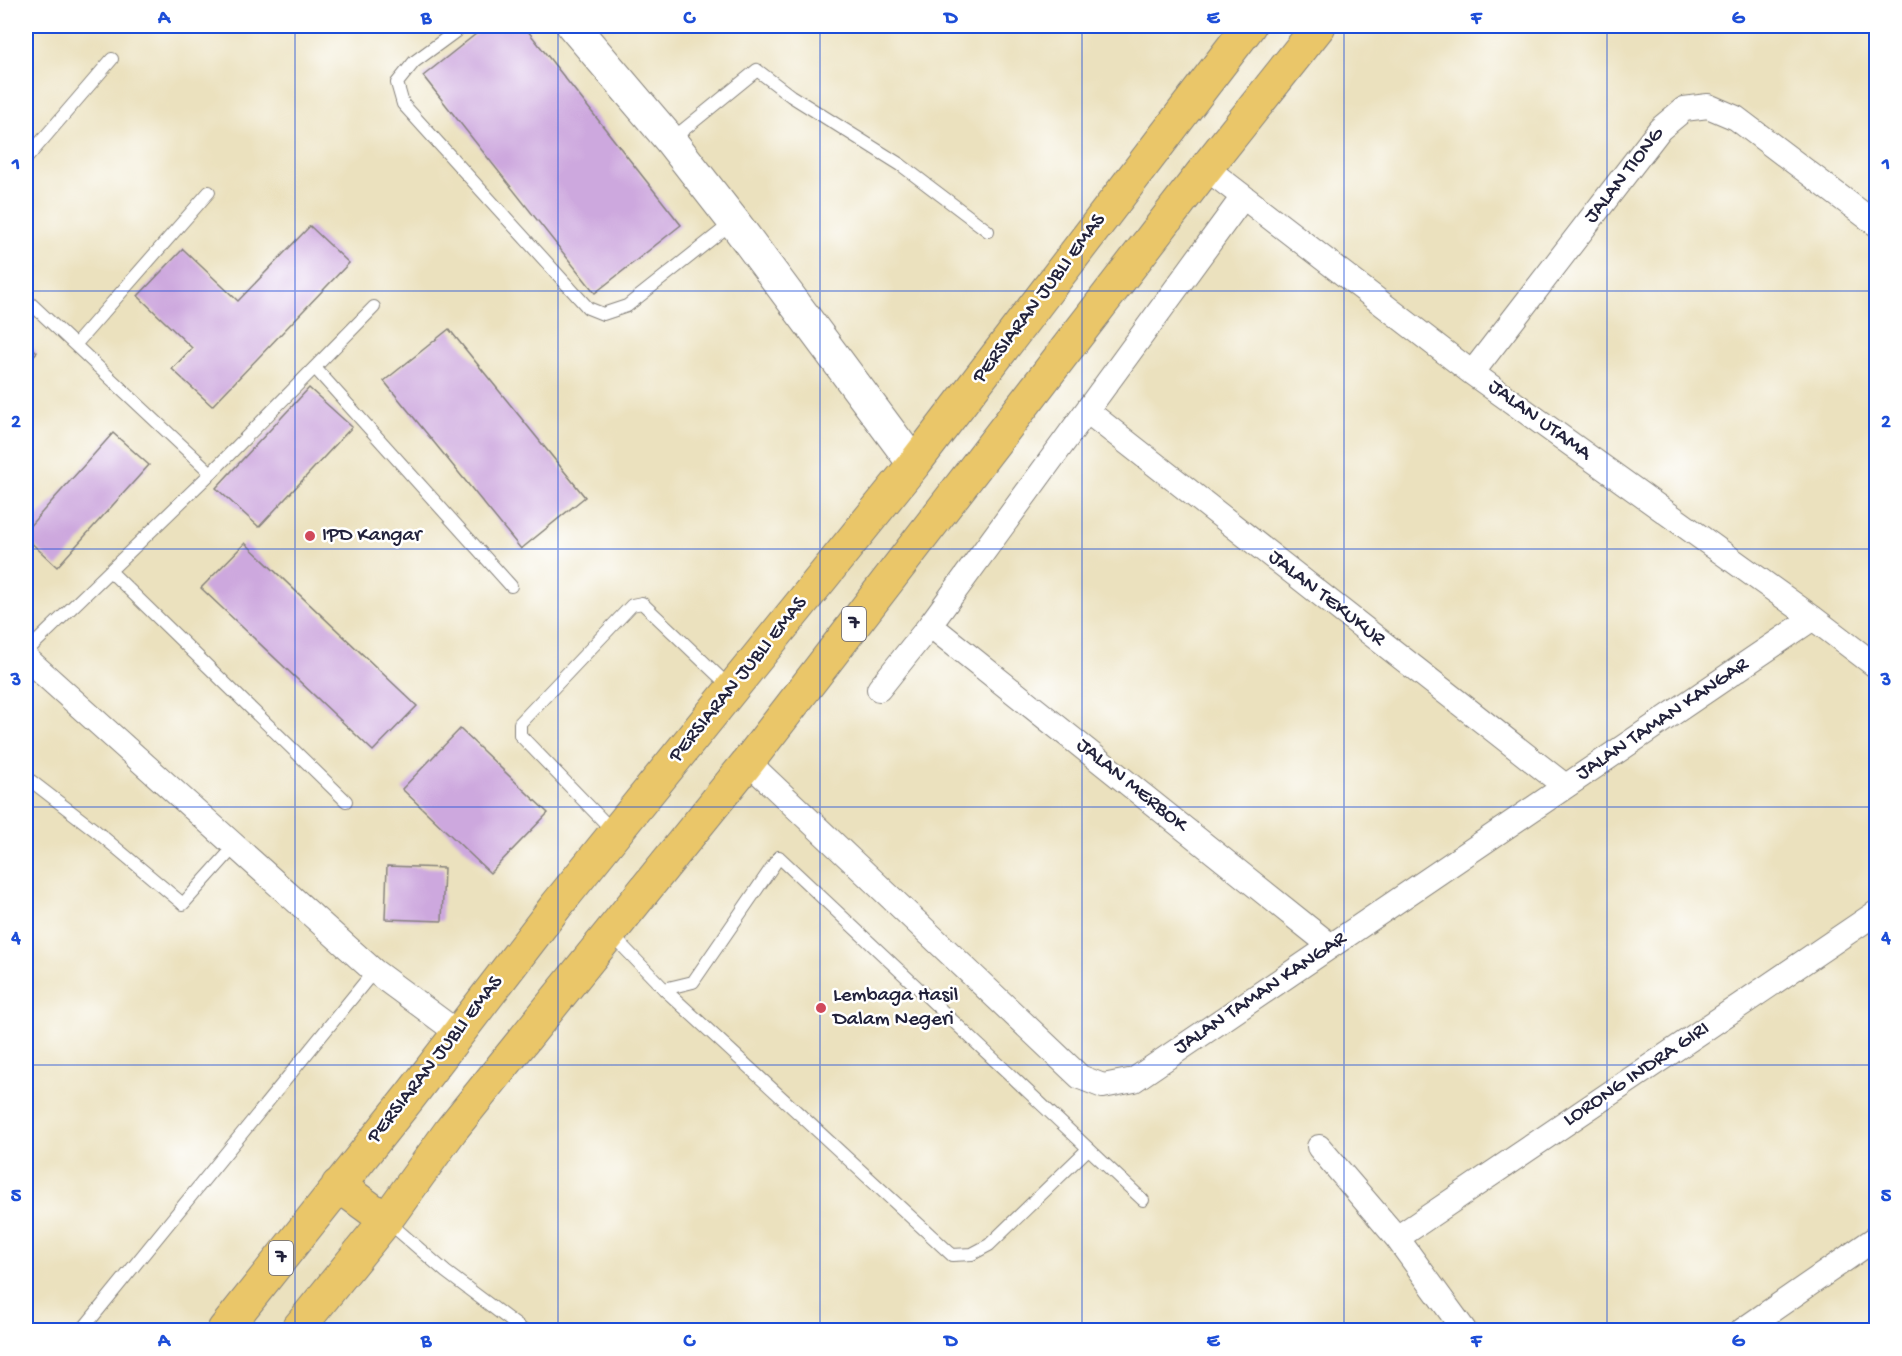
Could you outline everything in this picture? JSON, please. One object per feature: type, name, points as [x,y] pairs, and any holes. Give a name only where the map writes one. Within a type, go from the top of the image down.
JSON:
[{"type":"main road","name":"PERSIARAN JUBLI EMAS","points":[[224,1330],[615,833],[914,464],[1249,26]]},
{"type":"main road","name":"7","points":[[297,1330],[386,1220],[452,1130],[748,762],[1206,168],[1319,26]]},
{"type":"main road","points":[[338,1185],[386,1220]]},
{"type":"street","points":[[573,26],[670,140],[734,222],[914,464]]},
{"type":"street","name":"JALAN TIONG","points":[[1472,373],[1659,129],[1684,109],[1708,106],[1736,118],[1876,224]]},
{"type":"street","name":"JALAN UTAMA","points":[[1206,168],[1472,373],[1813,618],[1876,666]]},
{"type":"street","points":[[879,689],[930,625],[1243,197]]},
{"type":"street","name":"JALAN TEKUKUR","points":[[1087,411],[1565,786]]},
{"type":"street","name":"JALAN TAMAN KANGAR","points":[[748,762],[1080,1077],[1103,1086],[1134,1080],[1813,618]]},
{"type":"street","name":"JALAN MERBOK","points":[[930,625],[1331,946]]},
{"type":"street","points":[[26,658],[374,971],[458,1033]]},
{"type":"street","name":"LORONG INDRA GIRI","points":[[1396,1238],[1876,913]]},
{"type":"street","points":[[1319,1147],[1396,1238],[1464,1330]]},
{"type":"street","points":[[1743,1330],[1876,1238]]},
{"type":"lane","points":[[463,26],[414,62],[397,83],[403,104],[588,308],[603,314],[627,306],[734,222]]},
{"type":"lane","points":[[26,159],[112,59]]},
{"type":"lane","points":[[670,140],[757,70],[791,96],[901,165],[988,231]]},
{"type":"lane","points":[[75,345],[209,192]]},
{"type":"lane","points":[[26,299],[211,473]]},
{"type":"lane","points":[[26,652],[211,473],[374,307]]},
{"type":"lane","points":[[315,368],[511,586]]},
{"type":"lane","points":[[111,572],[346,801]]},
{"type":"lane","points":[[615,833],[520,735],[520,723],[632,605],[642,603],[732,688]]},
{"type":"lane","points":[[26,777],[96,831],[183,904],[235,846]]},
{"type":"lane","points":[[664,989],[693,982],[779,857],[1143,1200]]},
{"type":"lane","points":[[611,934],[645,972],[952,1255],[972,1254],[989,1245],[1088,1149]]},
{"type":"lane","points":[[82,1330],[374,971]]},
{"type":"lane","points":[[386,1220],[446,1272],[523,1330]]},
{"type":"building","points":[[486,26],[524,26],[681,225],[595,293],[423,76]]},
{"type":"building","points":[[310,226],[349,263],[212,406],[172,369],[192,348],[138,296],[183,249],[238,301]]},
{"type":"building","points":[[449,329],[585,497],[521,549],[384,381]]},
{"type":"building","points":[[26,342],[37,352],[26,364]]},
{"type":"building","points":[[309,388],[352,427],[259,527],[216,488]]},
{"type":"building","points":[[113,433],[149,465],[57,567],[26,538],[26,530]]},
{"type":"building","points":[[245,543],[417,706],[373,751],[201,588]]},
{"type":"building","points":[[460,729],[548,813],[490,873],[402,789]]},
{"type":"building","points":[[387,866],[444,868],[442,921],[385,919]]},
{"type":"place","name":"IPD Kangar","points":[[310,536]]},
{"type":"place","name":"Lembaga Hasil Dalam Negeri","points":[[821,1008]]}]
